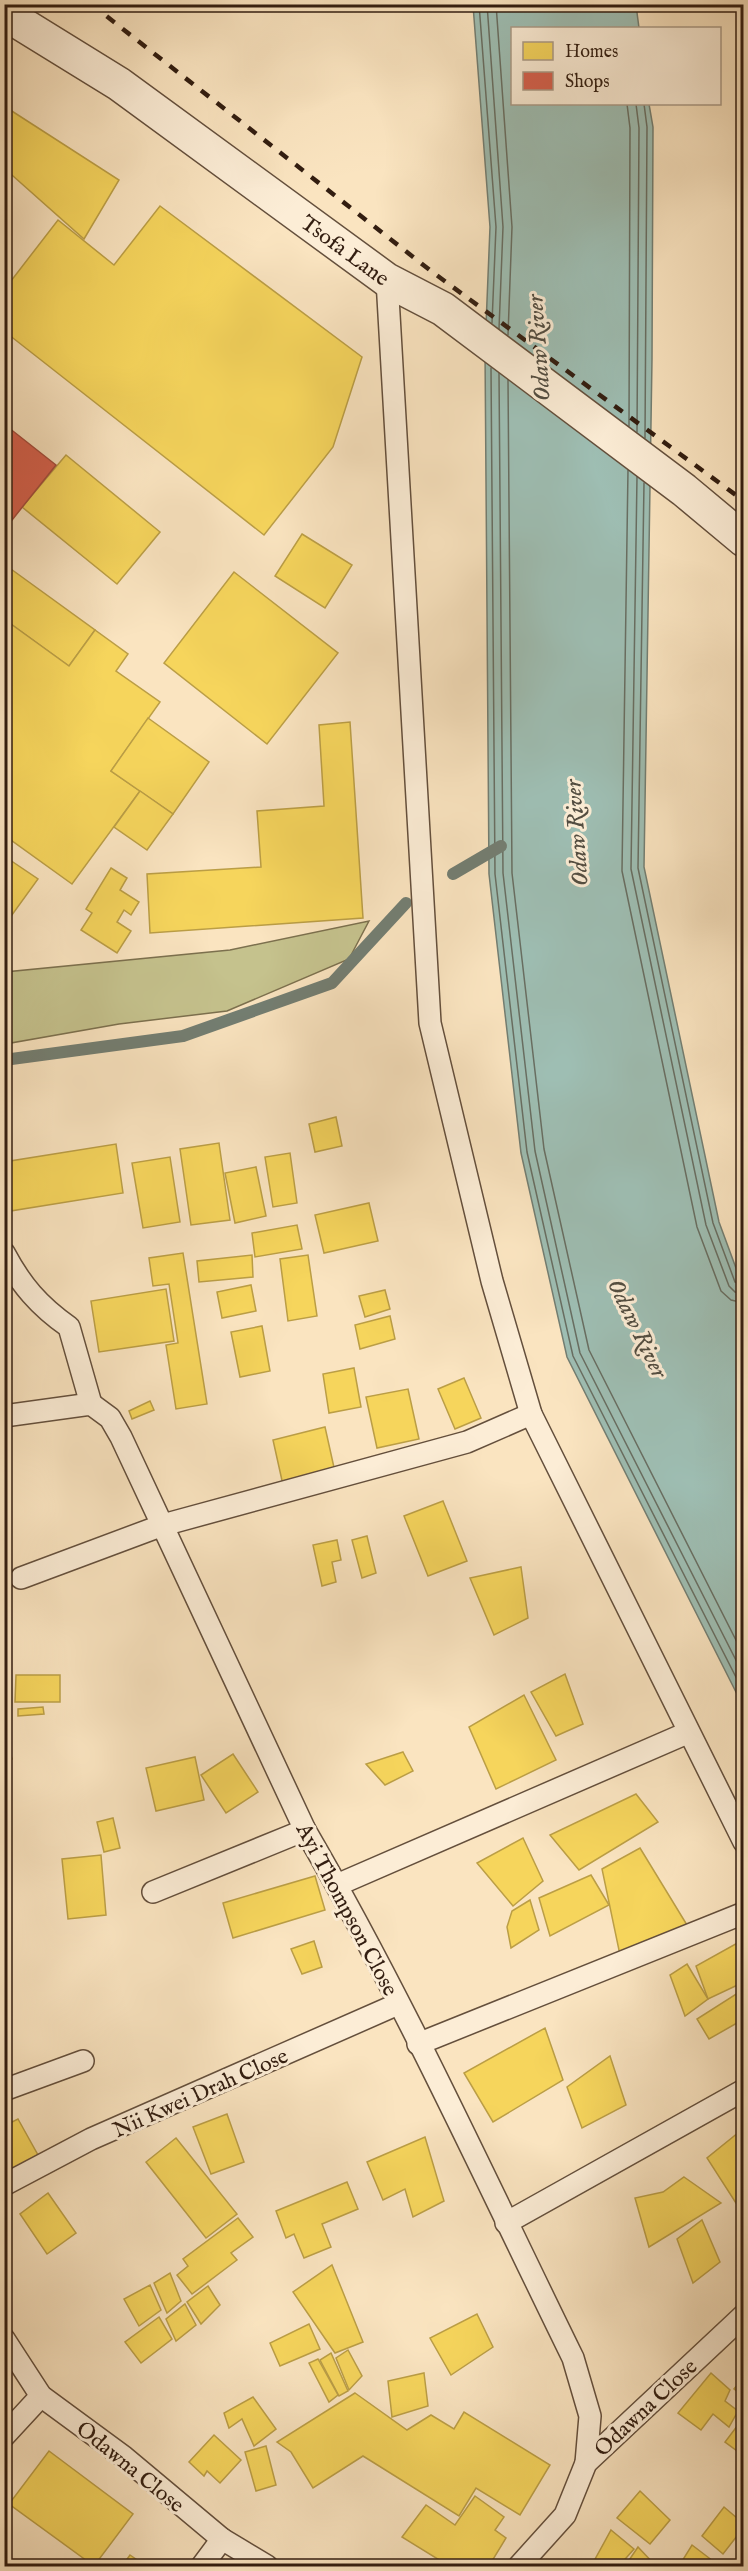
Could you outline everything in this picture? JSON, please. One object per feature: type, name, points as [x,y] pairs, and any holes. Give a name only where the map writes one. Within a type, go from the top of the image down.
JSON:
[{"type":"street","name":"Tsofa Lane","points":[[4,13],[119,84],[387,280],[443,309],[684,490],[744,540]]},
{"type":"lane","points":[[387,280],[430,1023],[492,1281],[531,1414],[687,1733],[744,1842]]},
{"type":"lane","points":[[4,1252],[15,1273],[43,1310],[69,1327],[91,1404],[4,1416]]},
{"type":"lane","name":"Ayi Thompson Close","points":[[91,1404],[110,1418],[163,1525],[305,1830],[337,1885],[398,2004],[573,2358],[590,2416],[586,2463]]},
{"type":"lane","points":[[21,1578],[163,1525],[467,1442],[531,1414]]},
{"type":"lane","points":[[337,1885],[687,1733]]},
{"type":"lane","points":[[153,1892],[305,1830]]},
{"type":"lane","points":[[418,2044],[744,1913]]},
{"type":"lane","name":"Nii Kwei Drah Close","points":[[4,2186],[91,2139],[398,2004]]},
{"type":"lane","points":[[4,2090],[83,2061]]},
{"type":"lane","points":[[506,2223],[744,2090]]},
{"type":"lane","name":"Odawna Close","points":[[519,2566],[565,2515],[586,2463],[744,2315]]},
{"type":"lane","points":[[4,2339],[41,2396],[4,2436]]},
{"type":"lane","name":"Odawna Close","points":[[41,2396],[124,2457],[222,2539],[267,2566]]},
{"type":"lane","points":[[201,2566],[222,2539]]},
{"type":"shaded area","points":[[369,921],[349,959],[227,1011],[119,1024],[5,1044],[5,972],[230,950]]},
{"type":"water","name":"Odaw River","points":[[473,5],[636,5],[639,27],[511,27],[511,105],[649,105],[653,127],[652,359],[644,867],[719,1222],[743,1287],[743,1706],[567,1357],[521,1153],[489,874],[485,350],[490,227]]},
{"type":"building: Homes","points":[[4,106],[119,180],[84,239],[4,168]]},
{"type":"building: Homes","points":[[160,206],[362,357],[333,447],[264,535],[4,331],[4,290],[58,220],[114,265]]},
{"type":"building: Homes","points":[[66,455],[160,532],[117,584],[22,507]]},
{"type":"building: Homes","points":[[302,534],[352,565],[325,608],[275,576]]},
{"type":"building: Homes","points":[[4,564],[95,630],[69,666],[4,619]]},
{"type":"building: Homes","points":[[234,572],[338,653],[267,744],[164,663]]},
{"type":"building: Homes","points":[[4,619],[69,666],[95,630],[128,654],[116,671],[160,702],[111,771],[140,791],[72,884],[4,835]]},
{"type":"building: Homes","points":[[148,718],[209,762],[173,814],[111,771]]},
{"type":"building: Homes","points":[[350,722],[363,918],[150,933],[147,874],[261,867],[257,811],[324,806],[319,725]]},
{"type":"building: Homes","points":[[140,791],[173,814],[147,850],[114,827]]},
{"type":"building: Homes","points":[[4,856],[38,879],[4,926]]},
{"type":"building: Homes","points":[[111,868],[127,878],[120,890],[139,902],[131,915],[124,910],[117,922],[131,931],[117,953],[81,930],[92,913],[86,909]]},
{"type":"building: Homes","points":[[336,1117],[342,1146],[315,1152],[309,1124]]},
{"type":"building: Homes","points":[[219,1143],[230,1220],[191,1225],[180,1149]]},
{"type":"building: Homes","points":[[116,1144],[123,1193],[4,1212],[4,1162]]},
{"type":"building: Homes","points":[[290,1153],[297,1203],[273,1207],[265,1157]]},
{"type":"building: Homes","points":[[170,1157],[180,1222],[143,1228],[132,1163]]},
{"type":"building: Homes","points":[[256,1167],[266,1216],[235,1223],[225,1173]]},
{"type":"building: Homes","points":[[369,1203],[378,1241],[324,1253],[315,1215]]},
{"type":"building: Homes","points":[[297,1225],[302,1249],[255,1257],[252,1233]]},
{"type":"building: Homes","points":[[183,1253],[207,1404],[176,1409],[166,1345],[178,1343],[169,1284],[153,1286],[149,1258]]},
{"type":"building: Homes","points":[[252,1255],[253,1277],[199,1282],[197,1261]]},
{"type":"building: Homes","points":[[308,1255],[317,1316],[288,1321],[280,1259]]},
{"type":"building: Homes","points":[[251,1285],[256,1311],[222,1318],[217,1292]]},
{"type":"building: Homes","points":[[166,1289],[174,1341],[99,1352],[91,1301]]},
{"type":"building: Homes","points":[[385,1290],[390,1309],[365,1317],[359,1296]]},
{"type":"building: Homes","points":[[390,1316],[395,1339],[360,1349],[355,1325]]},
{"type":"building: Homes","points":[[262,1326],[270,1371],[240,1377],[231,1332]]},
{"type":"building: Homes","points":[[354,1368],[361,1407],[329,1413],[323,1374]]},
{"type":"building: Homes","points":[[464,1378],[481,1418],[455,1429],[438,1389]]},
{"type":"building: Homes","points":[[408,1389],[419,1439],[377,1448],[366,1397]]},
{"type":"building: Homes","points":[[150,1401],[154,1410],[132,1419],[129,1411]]},
{"type":"building: Homes","points":[[325,1427],[335,1472],[283,1485],[273,1440]]},
{"type":"building: Homes","points":[[443,1501],[467,1561],[428,1576],[404,1516]]},
{"type":"building: Homes","points":[[367,1536],[376,1573],[362,1578],[352,1540]]},
{"type":"building: Homes","points":[[337,1540],[341,1560],[332,1562],[336,1582],[322,1586],[313,1545]]},
{"type":"building: Homes","points":[[521,1567],[528,1618],[494,1635],[470,1578]]},
{"type":"building: Homes","points":[[565,1674],[583,1724],[556,1736],[531,1692]]},
{"type":"building: Homes","points":[[16,1675],[60,1675],[60,1702],[15,1702]]},
{"type":"building: Homes","points":[[524,1695],[556,1760],[496,1789],[469,1727]]},
{"type":"building: Homes","points":[[43,1707],[44,1714],[18,1716],[18,1709]]},
{"type":"building: Homes","points":[[4,1731],[12,1759],[4,1761]]},
{"type":"building: Homes","points":[[403,1752],[413,1771],[385,1785],[366,1764]]},
{"type":"building: Homes","points":[[233,1754],[258,1792],[226,1813],[201,1775]]},
{"type":"building: Homes","points":[[195,1757],[204,1800],[156,1811],[146,1768]]},
{"type":"building: Homes","points":[[636,1794],[658,1822],[579,1870],[550,1835]]},
{"type":"building: Homes","points":[[113,1818],[120,1848],[104,1852],[97,1822]]},
{"type":"building: Homes","points":[[523,1838],[543,1881],[513,1906],[477,1863]]},
{"type":"building: Homes","points":[[640,1848],[687,1925],[620,1955],[602,1869]]},
{"type":"building: Homes","points":[[101,1855],[106,1915],[68,1919],[62,1859]]},
{"type":"building: Homes","points":[[591,1875],[609,1905],[550,1936],[539,1898]]},
{"type":"building: Homes","points":[[315,1876],[325,1910],[233,1938],[223,1903]]},
{"type":"building: Homes","points":[[530,1900],[539,1930],[511,1948],[507,1927],[512,1911]]},
{"type":"building: Homes","points":[[314,1941],[322,1967],[302,1974],[291,1949]]},
{"type":"building: Homes","points":[[741,1941],[744,1982],[708,1999],[696,1966]]},
{"type":"building: Homes","points":[[687,1964],[708,1999],[685,2016],[670,1975]]},
{"type":"building: Homes","points":[[744,1989],[744,2019],[709,2039],[697,2019]]},
{"type":"building: Homes","points":[[545,2028],[563,2080],[493,2122],[464,2073]]},
{"type":"building: Homes","points":[[610,2056],[626,2105],[582,2128],[567,2087]]},
{"type":"building: Homes","points":[[227,2114],[244,2162],[211,2174],[193,2127]]},
{"type":"building: Homes","points":[[18,2119],[38,2155],[4,2174],[4,2126]]},
{"type":"building: Homes","points":[[744,2128],[744,2214],[743,2214],[707,2158]]},
{"type":"building: Homes","points":[[425,2137],[444,2201],[413,2217],[405,2189],[383,2200],[367,2162]]},
{"type":"building: Homes","points":[[176,2138],[237,2214],[206,2238],[146,2162]]},
{"type":"building: Homes","points":[[684,2177],[721,2203],[649,2247],[635,2198],[663,2192]]},
{"type":"building: Homes","points":[[347,2182],[358,2209],[322,2224],[331,2247],[304,2258],[294,2234],[286,2238],[276,2211]]},
{"type":"building: Homes","points":[[48,2193],[76,2233],[47,2254],[20,2214]]},
{"type":"building: Homes","points":[[238,2218],[253,2237],[231,2253],[237,2260],[192,2294],[177,2275],[188,2266],[183,2259]]},
{"type":"building: Homes","points":[[702,2220],[720,2262],[693,2283],[677,2239]]},
{"type":"building: Homes","points":[[332,2265],[363,2342],[335,2353],[293,2292]]},
{"type":"building: Homes","points":[[170,2273],[181,2301],[167,2313],[154,2283]]},
{"type":"building: Homes","points":[[150,2285],[161,2310],[139,2326],[124,2299]]},
{"type":"building: Homes","points":[[208,2286],[220,2305],[201,2324],[187,2302]]},
{"type":"building: Homes","points":[[185,2304],[196,2325],[176,2341],[166,2319]]},
{"type":"building: Homes","points":[[477,2314],[493,2347],[451,2375],[430,2338]]},
{"type":"building: Homes","points":[[159,2317],[172,2339],[141,2363],[125,2342]]},
{"type":"building: Homes","points":[[309,2324],[320,2349],[280,2366],[270,2343]]},
{"type":"building: Homes","points":[[348,2350],[362,2376],[349,2390],[336,2358]]},
{"type":"building: Homes","points":[[331,2353],[348,2391],[339,2396],[320,2360]]},
{"type":"building: Homes","points":[[318,2359],[338,2395],[329,2402],[309,2363]]},
{"type":"building: Homes","points":[[424,2373],[428,2406],[392,2417],[388,2381]]},
{"type":"building: Homes","points":[[711,2373],[730,2390],[725,2401],[738,2411],[729,2427],[713,2414],[701,2430],[678,2413]]},
{"type":"building: Homes","points":[[744,2377],[744,2397],[734,2389]]},
{"type":"building: Homes","points":[[355,2393],[407,2430],[431,2415],[454,2429],[464,2412],[550,2465],[520,2515],[476,2488],[459,2516],[363,2456],[313,2488],[291,2452],[277,2442]]},
{"type":"building: Homes","points":[[253,2397],[276,2429],[254,2446],[242,2419],[229,2428],[224,2413]]},
{"type":"building: Homes","points":[[744,2417],[744,2456],[725,2442]]},
{"type":"building: Homes","points":[[214,2435],[241,2460],[220,2483],[207,2471],[204,2476],[189,2462]]},
{"type":"building: Homes","points":[[266,2446],[276,2485],[256,2491],[245,2452]]},
{"type":"building: Homes","points":[[49,2451],[133,2514],[94,2566],[9,2504]]},
{"type":"building: Homes","points":[[640,2491],[670,2520],[650,2544],[617,2518]]},
{"type":"building: Homes","points":[[475,2496],[504,2517],[495,2530],[506,2538],[489,2566],[449,2566],[402,2537],[426,2505],[455,2525]]},
{"type":"building: Homes","points":[[724,2507],[744,2524],[744,2527],[723,2554],[702,2536]]},
{"type":"building: Homes","points":[[611,2530],[634,2549],[619,2566],[594,2561]]},
{"type":"building: Homes","points":[[692,2545],[713,2561],[708,2566],[679,2566]]},
{"type":"building: Homes","points":[[638,2547],[656,2566],[625,2566]]},
{"type":"building: Homes","points":[[130,2555],[146,2566],[122,2566]]},
{"type":"building: Shops","points":[[4,424],[56,465],[4,530]]},
{"type":"waterway","points":[[453,874],[501,846]]},
{"type":"waterway","points":[[4,1060],[183,1036],[332,983],[406,903]]},
{"type":"railway","points":[[91,4],[431,271],[744,501]]}]
